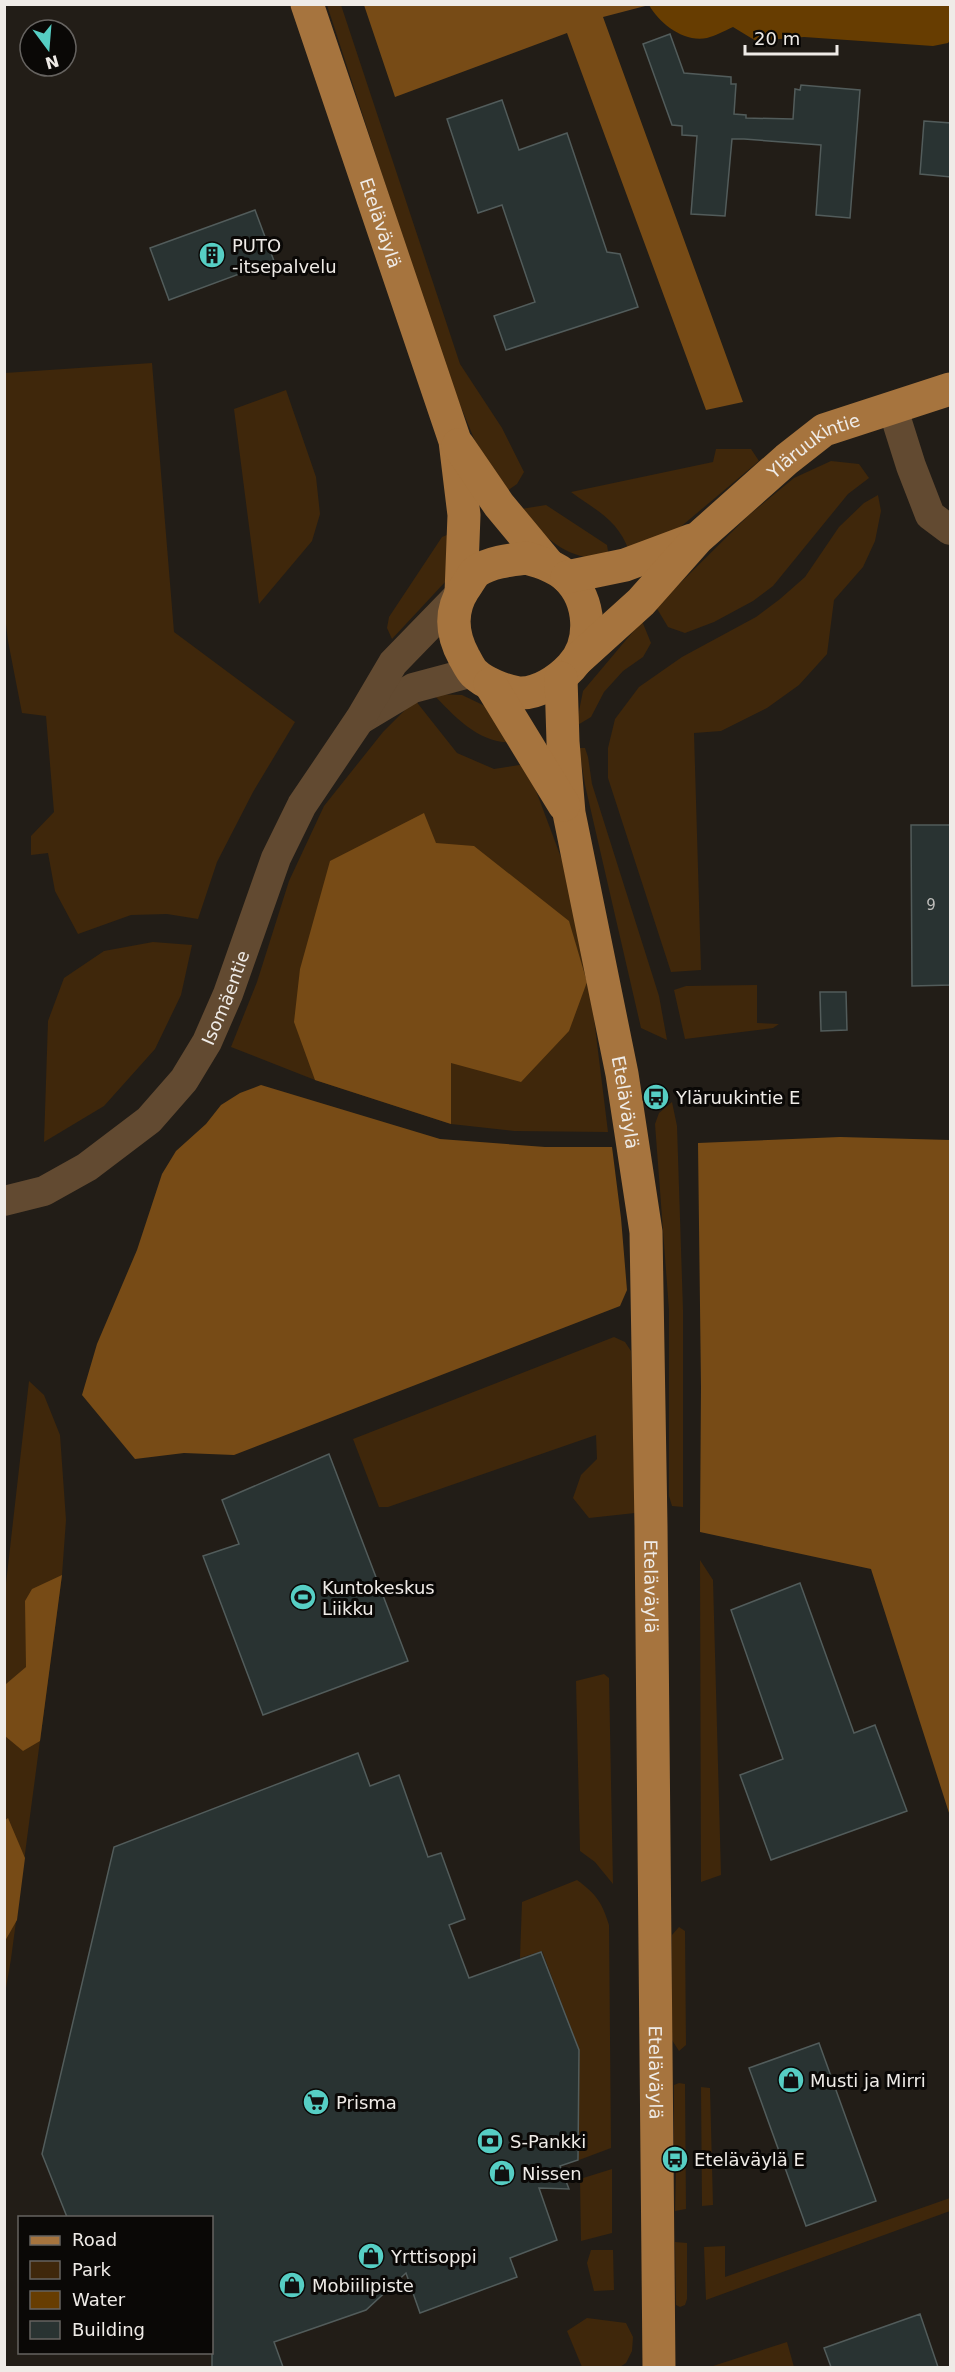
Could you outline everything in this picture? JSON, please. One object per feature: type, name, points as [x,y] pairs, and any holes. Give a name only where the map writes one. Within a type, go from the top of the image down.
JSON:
[{"type":"main road","name":"Eteläväylä","points":[[308,4],[455,441],[464,515],[461,593]]},
{"type":"main road","name":"Yläruukintie","points":[[570,668],[641,602],[696,539],[776,468],[824,430],[951,389]]},
{"type":"main road","name":"Eteläväylä","points":[[455,441],[499,505],[558,571]]},
{"type":"main road","name":"Yläruukintie","points":[[558,571],[625,565],[696,539]]},
{"type":"main road","points":[[526,558],[558,571],[580,596],[585,608],[587,637],[570,668],[543,688],[520,693],[481,678],[456,642],[453,612],[461,593],[476,572],[504,560],[526,558]]},
{"type":"main road","name":"Eteläväylä","points":[[570,668],[562,742],[569,813],[622,1074],[646,1232],[659,2367]]},
{"type":"main road","name":"Eteläväylä","points":[[481,678],[569,813]]},
{"type":"street","points":[[893,409],[930,515],[951,530]]},
{"type":"street","name":"Isomäentie","points":[[4,1201],[44,1191],[87,1167],[149,1120],[184,1080],[207,1042],[228,994],[276,858],[302,805],[360,719],[393,663],[461,593]]},
{"type":"street","name":"Isomäentie","points":[[360,719],[413,688],[481,678]]},
{"type":"green space","points":[[327,5],[341,5],[460,364],[502,428],[524,472],[517,484],[507,491],[475,441],[446,371]]},
{"type":"green space","points":[[152,363],[174,632],[295,722],[253,792],[217,862],[198,919],[167,914],[131,915],[78,934],[55,891],[48,853],[31,855],[31,836],[54,812],[46,716],[22,713],[4,607],[5,373]]},
{"type":"green space","points":[[286,390],[316,477],[320,514],[312,541],[259,604],[234,409]]},
{"type":"green space","points":[[716,449],[751,449],[759,461],[678,529],[629,551],[613,524],[571,492],[713,462]]},
{"type":"green space","points":[[831,461],[859,464],[869,478],[848,494],[773,586],[753,601],[714,622],[685,633],[668,627],[656,607],[749,515],[794,478]]},
{"type":"green space","points":[[878,495],[881,511],[875,541],[863,567],[834,600],[827,654],[799,685],[767,708],[721,731],[694,733],[701,970],[671,972],[608,778],[608,748],[615,719],[639,687],[682,657],[756,617],[780,599],[805,577],[839,527],[864,503]]},
{"type":"green space","points":[[546,505],[607,545],[609,557],[588,558],[565,550],[548,539],[521,509]]},
{"type":"green space","points":[[454,532],[446,581],[392,639],[387,628],[389,617],[442,537]]},
{"type":"green space","points":[[642,621],[651,643],[643,657],[623,671],[604,692],[591,717],[576,726],[583,691]]},
{"type":"green space","points":[[433,694],[462,695],[485,706],[513,742],[501,742],[479,734],[459,720]]},
{"type":"green space","points":[[415,700],[457,753],[494,769],[526,764],[565,868],[590,986],[608,1132],[514,1131],[451,1124],[315,1080],[231,1047],[257,982],[289,881],[324,806],[383,732]]},
{"type":"green space","points":[[579,748],[585,748],[588,757],[592,784],[659,996],[667,1040],[641,1028],[585,785]]},
{"type":"green space","points":[[153,942],[192,945],[181,995],[155,1049],[104,1106],[44,1142],[48,1021],[64,978],[104,951]]},
{"type":"green space","points":[[757,985],[757,1023],[779,1024],[773,1028],[685,1039],[674,990],[686,986]]},
{"type":"green space","points":[[672,1102],[677,1126],[683,1310],[683,1507],[672,1506],[669,1496],[669,1310],[655,1124],[659,1113]]},
{"type":"green space","points":[[614,1337],[625,1342],[631,1351],[635,1513],[589,1518],[573,1498],[581,1475],[597,1459],[596,1435],[388,1507],[379,1507],[353,1439]]},
{"type":"green space","points":[[29,1381],[44,1395],[60,1435],[66,1520],[62,1575],[5,1994],[4,1601]]},
{"type":"green space","points":[[700,1560],[713,1580],[721,1875],[701,1882]]},
{"type":"green space","points":[[604,1674],[609,1678],[613,1884],[595,1862],[580,1851],[576,1681]]},
{"type":"green space","points":[[577,1880],[598,1899],[609,1925],[611,2148],[579,2160],[579,2049],[542,1951],[520,1958],[522,1902]]},
{"type":"green space","points":[[679,1927],[685,1931],[686,2045],[679,2051],[672,2040],[672,1935]]},
{"type":"green space","points":[[685,2084],[686,2209],[675,2211],[676,2172],[681,2171],[681,2149],[674,2149],[674,2085]]},
{"type":"green space","points":[[701,2087],[710,2088],[713,2205],[702,2206]]},
{"type":"green space","points":[[612,2169],[612,2233],[581,2241],[580,2179]]},
{"type":"green space","points":[[950,2198],[950,2211],[706,2300],[704,2247],[725,2246],[725,2277]]},
{"type":"green space","points":[[675,2242],[687,2243],[687,2299],[685,2305],[680,2307],[676,2305]]},
{"type":"green space","points":[[591,2250],[613,2250],[614,2290],[594,2291],[587,2263]]},
{"type":"green space","points":[[587,2318],[626,2323],[633,2337],[632,2351],[626,2363],[620,2367],[582,2367],[567,2331]]},
{"type":"green space","points":[[787,2342],[794,2367],[710,2367]]},
{"type":"shaded area","points":[[364,5],[649,5],[603,17],[743,402],[706,410],[567,33],[395,97]]},
{"type":"shaded area","points":[[424,813],[436,843],[474,846],[569,921],[587,982],[569,1031],[521,1082],[451,1063],[451,1124],[315,1080],[294,1022],[300,969],[330,861]]},
{"type":"shaded area","points":[[261,1085],[440,1139],[545,1147],[612,1147],[627,1290],[620,1306],[234,1455],[184,1453],[135,1459],[82,1395],[97,1344],[137,1250],[162,1174],[176,1151],[206,1124],[221,1105],[240,1093]]},
{"type":"shaded area","points":[[840,1137],[950,1140],[950,1816],[871,1569],[700,1532],[698,1143]]},
{"type":"shaded area","points":[[62,1575],[40,1741],[23,1751],[5,1736],[6,1684],[26,1667],[25,1601],[32,1589]]},
{"type":"shaded area","points":[[8,1818],[25,1858],[17,1920],[5,1941],[4,1821]]},
{"type":"water","points":[[649,5],[950,5],[950,40],[948,43],[933,46],[804,37],[756,41],[733,27],[710,37],[698,39],[681,35],[673,30],[653,12]]},
{"type":"building","points":[[670,34],[684,73],[731,77],[731,84],[736,84],[734,114],[746,115],[746,118],[793,119],[795,89],[800,90],[801,85],[860,90],[850,218],[816,215],[821,145],[744,139],[732,139],[725,216],[691,214],[697,136],[682,135],[682,126],[672,125],[643,44]]},
{"type":"building","points":[[502,100],[519,150],[567,133],[607,252],[620,254],[638,307],[506,350],[494,316],[535,302],[502,205],[478,213],[447,119]]},
{"type":"building","points":[[924,121],[951,123],[951,177],[920,174]]},
{"type":"building","name":"PUTO -itsepalvelu","points":[[255,210],[274,261],[169,300],[150,248]]},
{"type":"building","points":[[911,825],[951,825],[951,985],[912,986]]},
{"type":"building","points":[[820,992],[846,992],[847,1030],[821,1031]]},
{"type":"building","points":[[329,1454],[408,1661],[263,1715],[203,1556],[239,1544],[222,1500]]},
{"type":"building","points":[[800,1583],[854,1733],[875,1725],[907,1811],[771,1860],[740,1775],[783,1759],[731,1610]]},
{"type":"building","name":"Prisma","points":[[358,1753],[370,1786],[399,1775],[428,1857],[441,1853],[465,1919],[449,1925],[469,1978],[541,1952],[579,2050],[578,2160],[560,2166],[569,2189],[539,2188],[557,2240],[510,2258],[517,2277],[420,2313],[406,2273],[366,2310],[274,2342],[283,2367],[212,2367],[213,2216],[67,2216],[42,2154],[114,1847]]},
{"type":"building","points":[[819,2043],[876,2201],[806,2226],[749,2068]]},
{"type":"building","points":[[920,2314],[938,2367],[831,2367],[824,2348]]},
{"type":"place","name":"PUTO -itsepalvelu","points":[[212,255]]},
{"type":"place","name":"Yläruukintie E","points":[[656,1097]]},
{"type":"place","name":"Kuntokeskus Liikku","points":[[303,1597]]},
{"type":"place","name":"Musti ja Mirri","points":[[791,2080]]},
{"type":"place","name":"Prisma","points":[[316,2102]]},
{"type":"place","name":"S-Pankki","points":[[490,2141]]},
{"type":"place","name":"Eteläväylä E","points":[[675,2159]]},
{"type":"place","name":"Nissen","points":[[502,2173]]},
{"type":"place","name":"Yrttisoppi","points":[[371,2256]]},
{"type":"place","name":"Mobiilipiste","points":[[292,2285]]}]
